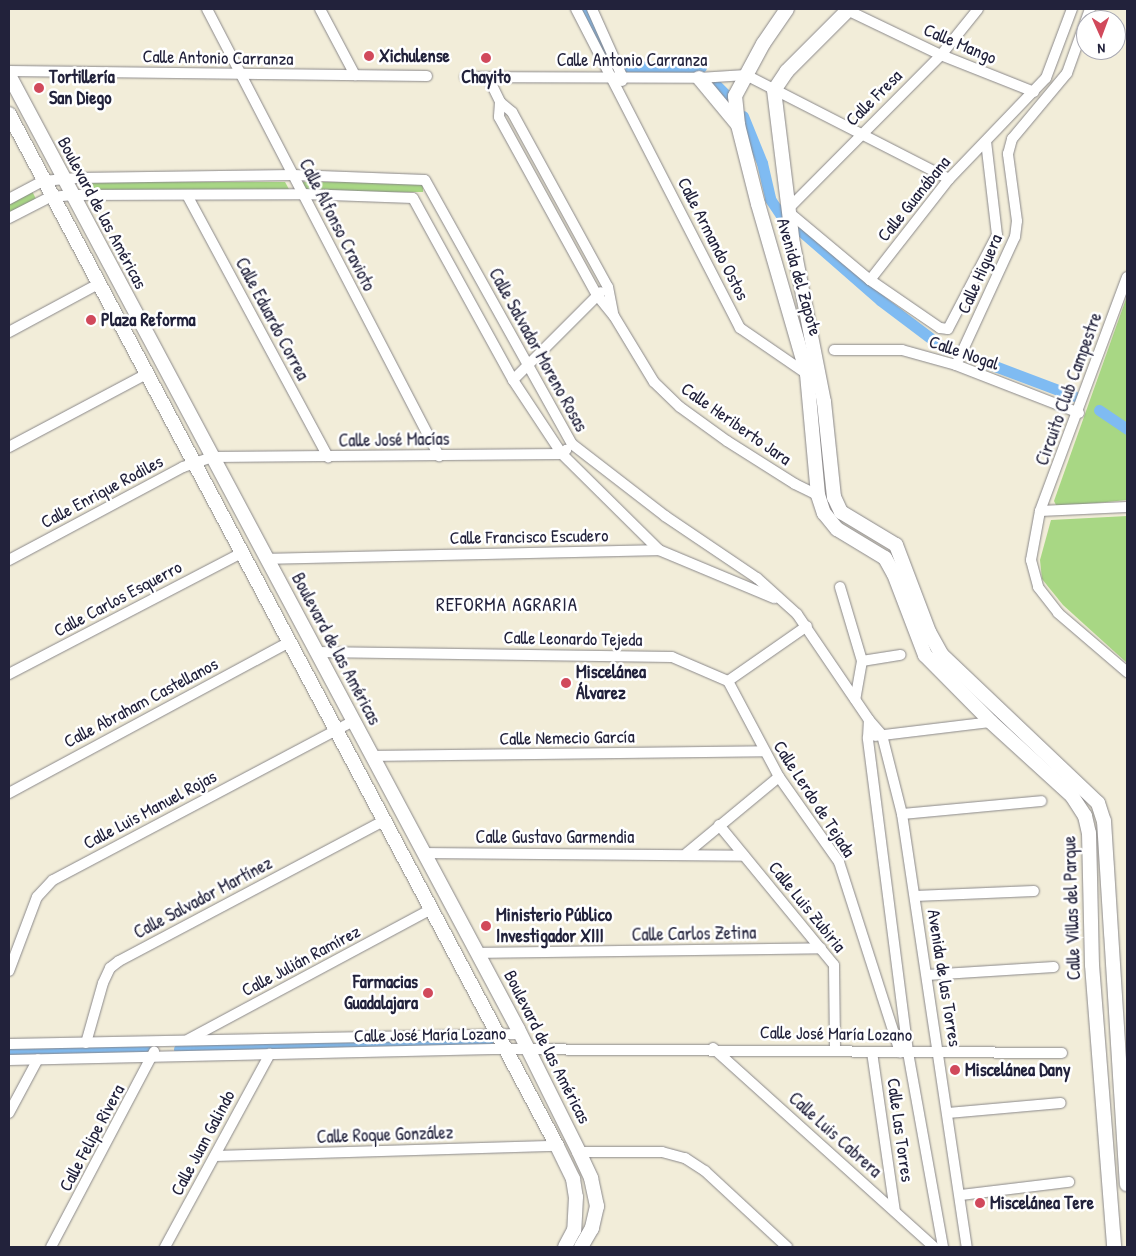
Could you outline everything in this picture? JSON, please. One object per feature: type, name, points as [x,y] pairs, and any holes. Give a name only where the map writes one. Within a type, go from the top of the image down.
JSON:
[{"type":"main road","name":"Avenida del Zapote","points":[[787,9],[735,96],[738,125],[807,374],[818,495]]},
{"type":"main road","points":[[774,90],[788,71],[848,10]]},
{"type":"main road","name":"Boulevard de las Américas","points":[[9,75],[62,179],[521,1034],[579,1152],[591,1178],[597,1206],[592,1228],[581,1247]]},
{"type":"main road","points":[[699,78],[738,125]]},
{"type":"main road","name":"Avenida del Zapote","points":[[774,90],[791,210],[793,244],[830,443],[832,486]]},
{"type":"main road","name":"Boulevard de las Américas","points":[[9,114],[50,197],[196,462],[334,731],[557,1146],[573,1180],[576,1197],[574,1230],[565,1247]]},
{"type":"main road","name":"Calle Villas del Parque","points":[[832,486],[841,512],[896,545],[929,632],[942,655],[1098,803],[1104,821],[1127,1184]]},
{"type":"main road","name":"Calle Villas del Parque","points":[[818,495],[824,513],[837,529],[885,558],[894,574],[925,655],[991,722],[1072,796],[1085,816],[1089,833],[1092,965],[1114,1247]]},
{"type":"street","name":"Calle Alfonso Cravioto","points":[[207,9],[439,456]]},
{"type":"street","points":[[320,9],[355,75]]},
{"type":"street","name":"Calle Armando Ostos","points":[[576,9],[608,76],[620,91],[740,328],[807,374]]},
{"type":"street","points":[[592,9],[622,76],[620,91]]},
{"type":"street","name":"Calle Fresa","points":[[791,210],[861,134],[941,54],[978,9]]},
{"type":"street","points":[[986,142],[1046,78],[1072,9]]},
{"type":"street","name":"Calle Higuera","points":[[956,365],[1015,237],[1018,221],[1008,154],[1012,140],[1067,74],[1090,9]]},
{"type":"street","name":"Calle Mango","points":[[848,10],[941,54],[1034,92]]},
{"type":"street","name":"Calle Antonio Carranza","points":[[9,71],[427,76]]},
{"type":"street","name":"Calle Antonio Carranza","points":[[465,77],[622,76],[699,78],[746,75]]},
{"type":"street","points":[[746,75],[949,180]]},
{"type":"street","name":"Calle Heriberto Jara","points":[[488,77],[500,102],[512,112],[608,287],[614,316]]},
{"type":"street","name":"Calle Heriberto Jara","points":[[500,102],[499,117],[597,295],[614,316],[654,382],[680,407],[795,484],[818,495]]},
{"type":"street","name":"Calle Higuera","points":[[948,329],[997,235],[986,142]]},
{"type":"street","name":"Calle Guanábana","points":[[870,280],[949,180],[986,142]]},
{"type":"street","name":"Calle Salvador Moreno Rosas","points":[[9,199],[43,181],[62,179],[293,175],[420,178],[425,180],[572,444],[665,516],[757,578],[782,601]]},
{"type":"street","points":[[9,218],[50,197],[71,195],[303,194],[408,197],[421,209],[436,199]]},
{"type":"street","name":"Calle Eduardo Correa","points":[[187,195],[328,457]]},
{"type":"street","name":"Calle Salvador Moreno Rosas","points":[[421,209],[513,380],[562,454],[659,550]]},
{"type":"street","name":"Calle Nogal","points":[[791,210],[870,280],[940,328],[948,329]]},
{"type":"street","name":"Circuito Club Campestre","points":[[1127,277],[1079,413],[1040,511],[1031,560],[1038,587],[1058,613],[1127,672]]},
{"type":"street","points":[[9,332],[98,284]]},
{"type":"street","points":[[513,380],[528,368],[597,295],[608,287]]},
{"type":"street","name":"Calle Nogal","points":[[834,350],[902,350],[956,365],[1079,413]]},
{"type":"street","points":[[9,448],[148,373]]},
{"type":"street","points":[[562,454],[572,444]]},
{"type":"street","name":"Calle José Macías","points":[[212,458],[562,454]]},
{"type":"street","name":"Calle Enrique Rodiles","points":[[9,560],[196,462],[212,458]]},
{"type":"street","points":[[1040,511],[1127,507]]},
{"type":"street","name":"Calle Francisco Escudero","points":[[266,559],[659,550],[782,601]]},
{"type":"street","name":"Calle Carlos Esquerro","points":[[9,674],[243,552]]},
{"type":"street","points":[[840,587],[862,661],[855,699]]},
{"type":"street","name":"Avenida de las Torres","points":[[782,601],[807,626],[869,720],[882,735],[902,814],[940,1052],[967,1247]]},
{"type":"street","points":[[728,681],[807,626]]},
{"type":"street","name":"Calle Abraham Castellanos","points":[[9,793],[290,642]]},
{"type":"street","name":"Calle Leonardo Tejeda","points":[[316,652],[672,656],[728,681]]},
{"type":"street","points":[[862,661],[901,655]]},
{"type":"street","name":"Calle Lerdo de Tejada","points":[[728,681],[763,751],[839,862],[904,1052]]},
{"type":"street","points":[[869,720],[868,738],[904,1052],[943,1247]]},
{"type":"street","name":"Calle Luis Manuel Rojas","points":[[9,970],[37,897],[53,880],[353,721]]},
{"type":"street","points":[[868,738],[991,722]]},
{"type":"street","name":"Calle Nemecio García","points":[[372,756],[763,751]]},
{"type":"street","points":[[687,853],[779,777]]},
{"type":"street","points":[[902,814],[1041,801]]},
{"type":"street","name":"Calle Salvador Martínez","points":[[86,1043],[103,983],[115,965],[383,821]]},
{"type":"street","name":"Calle Luis Zubiria","points":[[719,825],[821,948],[836,971],[835,1051]]},
{"type":"street","name":"Calle Gustavo Garmendia","points":[[424,853],[687,853],[744,856]]},
{"type":"street","points":[[915,896],[1034,891]]},
{"type":"street","name":"Calle Julián Ramírez","points":[[188,1040],[430,910]]},
{"type":"street","name":"Calle Carlos Zetina","points":[[477,953],[821,948]]},
{"type":"street","points":[[927,975],[1054,967]]},
{"type":"street","name":"Calle José María Lozano","points":[[9,1044],[521,1034]]},
{"type":"street","name":"Calle Felipe Rivera","points":[[51,1247],[154,1057],[154,1042]]},
{"type":"street","name":"Calle José María Lozano","points":[[9,1060],[528,1049],[713,1048],[872,1052],[1062,1053]]},
{"type":"street","name":"Calle Luis Cabrera","points":[[713,1048],[934,1247]]},
{"type":"street","name":"Calle Las Torres","points":[[872,1052],[895,1211]]},
{"type":"street","name":"Calle Juan Galindo","points":[[165,1247],[270,1054]]},
{"type":"street","points":[[9,1114],[38,1059]]},
{"type":"street","points":[[948,1113],[1062,1103]]},
{"type":"street","name":"Calle Roque González","points":[[215,1156],[557,1146]]},
{"type":"street","points":[[579,1152],[662,1152],[685,1158],[705,1171],[787,1247]]},
{"type":"street","points":[[961,1195],[1070,1182]]},
{"type":"green space","points":[[83,182],[285,182],[290,191],[89,192]]},
{"type":"green space","points":[[300,182],[423,182],[423,192],[300,192]]},
{"type":"green space","points":[[32,191],[36,199],[9,213],[9,204]]},
{"type":"green space","points":[[1127,296],[1127,500],[1057,507],[1054,501]]},
{"type":"green space","points":[[1127,516],[1127,663],[1063,605],[1042,579],[1040,560],[1051,520]]},
{"type":"waterway","points":[[583,9],[610,66],[701,67]]},
{"type":"waterway","points":[[715,84],[728,97]]},
{"type":"waterway","points":[[743,116],[762,163],[770,199],[785,221]]},
{"type":"waterway","points":[[801,231],[880,300],[945,349]]},
{"type":"waterway","points":[[984,362],[1074,396]]},
{"type":"waterway","points":[[1099,410],[1127,429]]},
{"type":"waterway","points":[[179,1049],[488,1041]]},
{"type":"waterway","points":[[9,1053],[147,1050]]},
{"type":"place","name":"Xichulense","points":[[369,56]]},
{"type":"place","name":"Chayito","points":[[486,58]]},
{"type":"place","name":"Tortillería San Diego","points":[[39,88]]},
{"type":"place","name":"Plaza Reforma","points":[[91,320]]},
{"type":"place","name":"Miscelánea Álvarez","points":[[566,683]]},
{"type":"place","name":"Ministerio Público Investigador XIII","points":[[486,926]]},
{"type":"place","name":"Farmacias Guadalajara","points":[[428,993]]},
{"type":"place","name":"Miscelánea Dany","points":[[955,1070]]},
{"type":"place","name":"Miscelánea Tere","points":[[980,1203]]},
{"type":"district","name":"REFORMA AGRARIA","points":[[507,605]]}]
